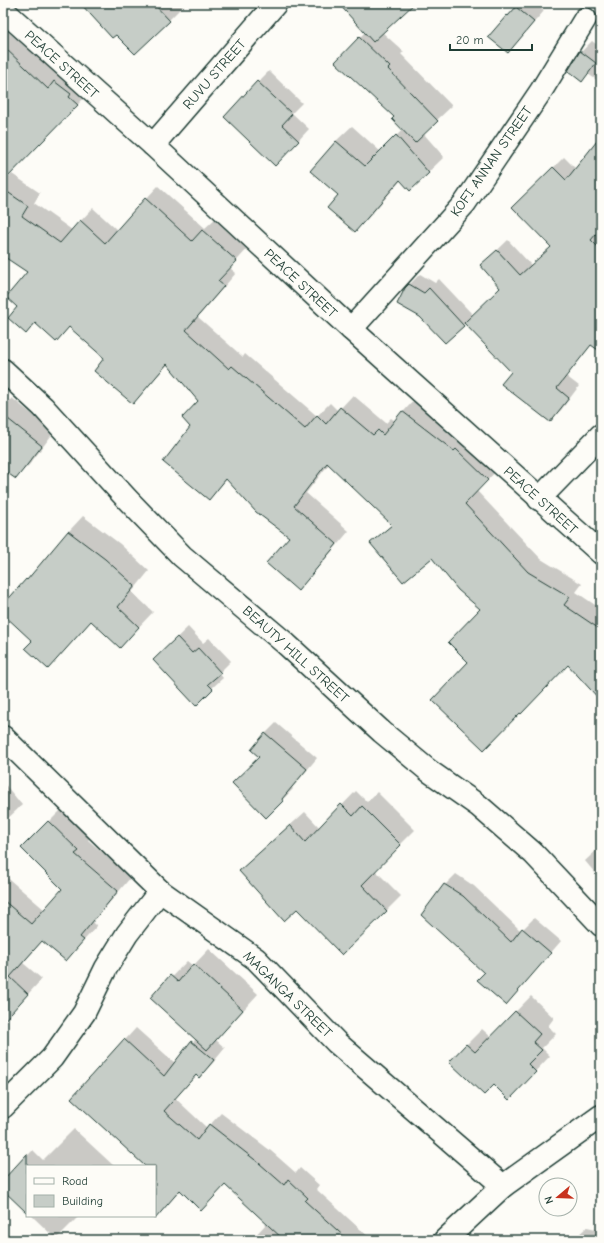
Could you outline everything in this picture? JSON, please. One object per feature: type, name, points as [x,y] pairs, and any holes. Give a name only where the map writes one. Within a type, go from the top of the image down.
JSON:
[{"type":"street","name":"RUVU STREET","points":[[153,145],[276,3]]},
{"type":"street","name":"PEACE STREET","points":[[3,10],[153,145],[351,329],[601,553]]},
{"type":"street","name":"KOFI ANNAN STREET","points":[[351,329],[465,203],[541,91],[585,19]]},
{"type":"street","name":"BEAUTY HILL STREET","points":[[3,370],[43,407],[127,499],[182,556],[285,643],[382,732],[429,771],[479,806],[533,853],[601,925]]},
{"type":"street","points":[[539,499],[601,435]]},
{"type":"street","name":"MAGANGA STREET","points":[[3,737],[160,891],[256,959],[337,1043],[503,1186]]},
{"type":"street","points":[[5,1101],[57,1052],[84,1013],[106,968],[127,934],[160,891]]},
{"type":"street","points":[[445,1240],[503,1186],[601,1116]]},
{"type":"building","points":[[80,3],[153,3],[170,21],[135,54],[116,35],[112,38]]},
{"type":"building","points":[[338,3],[415,3],[373,42]]},
{"type":"building","points":[[516,7],[534,22],[508,53],[488,37]]},
{"type":"building","points":[[359,37],[390,67],[388,69],[438,121],[415,143],[392,119],[394,117],[335,62]]},
{"type":"building","points":[[3,46],[48,89],[54,81],[71,94],[69,97],[78,105],[3,182]]},
{"type":"building","points":[[580,51],[596,63],[582,82],[568,71]]},
{"type":"building","points":[[257,81],[292,114],[282,125],[299,141],[275,166],[224,117]]},
{"type":"building","points":[[396,135],[429,173],[410,191],[400,180],[355,232],[327,208],[338,195],[310,171],[336,141],[365,166]]},
{"type":"building","points":[[601,136],[601,228],[591,240],[601,250],[601,352],[591,345],[557,388],[569,398],[550,422],[501,384],[511,372],[464,323],[500,288],[480,265],[497,250],[520,275],[551,247],[512,207],[553,167],[566,180]]},
{"type":"building","points":[[3,189],[28,206],[22,216],[60,243],[80,220],[105,243],[145,198],[192,241],[202,230],[237,261],[218,281],[224,286],[186,330],[229,369],[232,366],[305,429],[317,415],[326,424],[340,407],[373,435],[378,430],[383,435],[402,411],[454,451],[456,449],[488,480],[465,504],[528,572],[570,597],[564,605],[601,630],[601,701],[568,665],[484,750],[432,700],[468,662],[448,642],[480,609],[458,590],[432,558],[403,582],[370,543],[392,525],[327,463],[294,506],[337,544],[298,591],[266,563],[289,537],[256,512],[226,479],[209,500],[163,462],[190,427],[182,418],[198,401],[167,364],[133,404],[94,371],[104,358],[69,327],[56,342],[35,323],[26,334],[8,318],[17,307],[6,297],[27,272],[3,256]]},
{"type":"building","points":[[409,284],[424,293],[429,288],[464,326],[445,343],[420,317],[397,304],[405,288]]},
{"type":"building","points":[[3,415],[42,446],[16,479],[3,470]]},
{"type":"building","points":[[68,531],[105,559],[135,586],[118,607],[139,627],[120,648],[91,621],[48,669],[25,648],[32,641],[3,614],[3,605],[26,579],[27,580]]},
{"type":"building","points":[[177,637],[192,653],[198,648],[221,673],[208,684],[213,689],[196,706],[153,660]]},
{"type":"building","points":[[265,733],[307,769],[282,799],[283,801],[266,818],[232,783],[259,757],[251,750]]},
{"type":"building","points":[[341,804],[353,816],[362,806],[401,845],[362,885],[387,911],[342,955],[297,909],[284,921],[239,871],[290,825],[305,842]]},
{"type":"building","points":[[48,821],[79,851],[75,854],[118,891],[80,937],[84,940],[66,961],[42,941],[10,977],[28,994],[3,1022],[3,900],[31,924],[62,889],[21,848]]},
{"type":"building","points":[[444,884],[463,896],[511,942],[522,928],[551,953],[506,1005],[477,980],[484,973],[421,915]]},
{"type":"building","points":[[193,964],[243,1010],[207,1050],[150,998],[170,975],[178,982]]},
{"type":"building","points":[[515,1011],[540,1034],[533,1042],[542,1050],[528,1064],[536,1072],[509,1100],[494,1085],[484,1095],[449,1062],[466,1044],[475,1052]]},
{"type":"building","points":[[124,1039],[164,1076],[191,1041],[214,1060],[199,1078],[196,1075],[164,1111],[197,1140],[209,1124],[259,1163],[284,1185],[288,1179],[308,1198],[305,1201],[348,1240],[284,1240],[225,1185],[201,1211],[180,1190],[155,1219],[156,1165],[144,1165],[71,1098]]},
{"type":"building","points":[[27,1154],[26,1212],[3,1190],[3,1180]]}]
